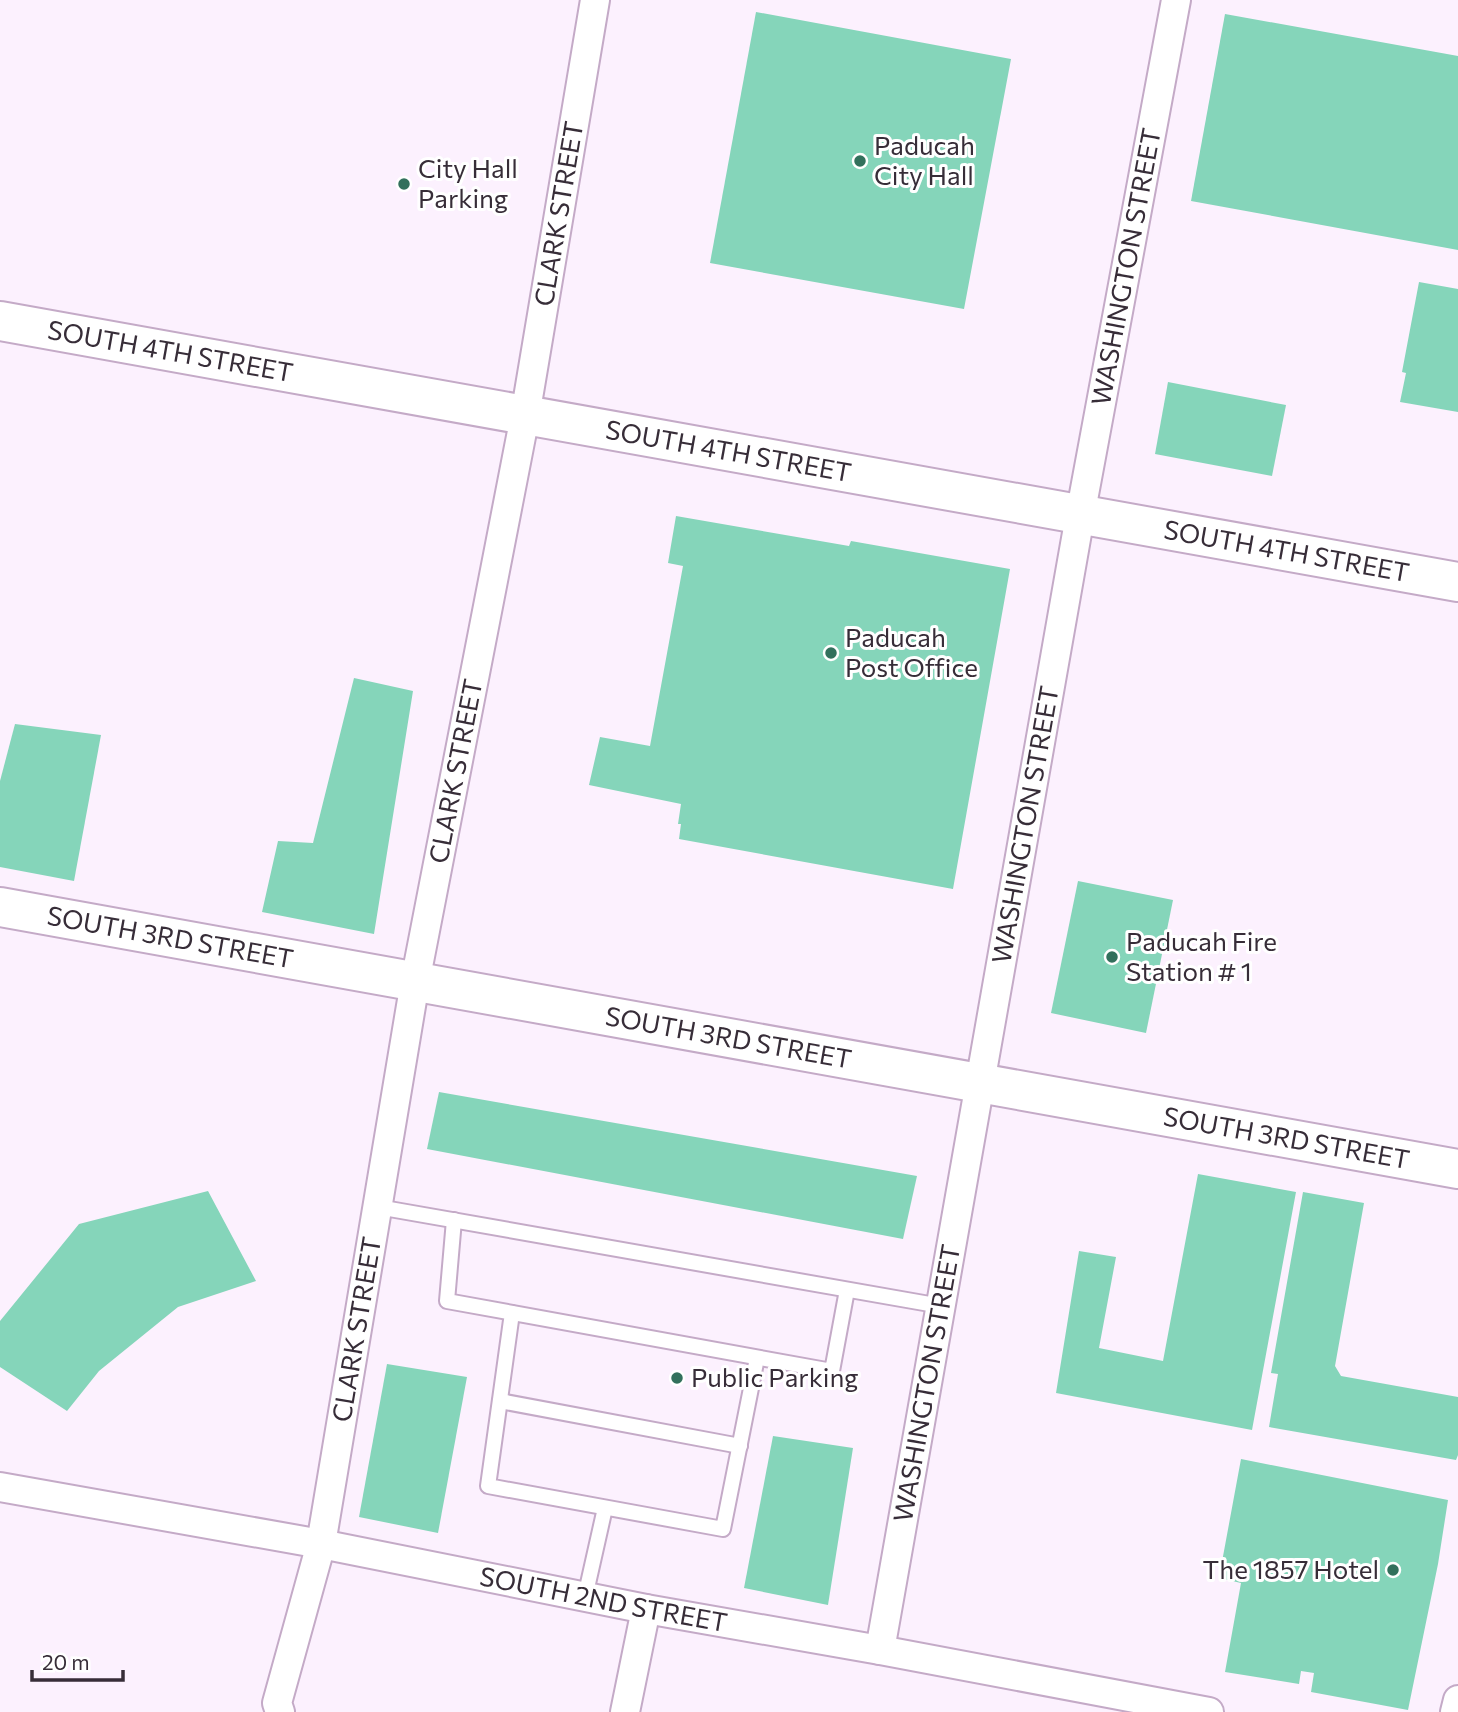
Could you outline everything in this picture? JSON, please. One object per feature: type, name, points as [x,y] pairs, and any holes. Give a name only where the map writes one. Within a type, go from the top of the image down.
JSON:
[{"type":"main road","name":"SOUTH 4TH STREET","points":[[0,321],[1458,582]]},
{"type":"main road","name":"SOUTH 3RD STREET","points":[[0,907],[1458,1169]]},
{"type":"street","name":"CLARK STREET","points":[[280,1712],[277,1703],[321,1544],[415,982],[525,416],[595,0]]},
{"type":"street","name":"WASHINGTON STREET","points":[[880,1650],[1080,516],[1176,0]]},
{"type":"street","name":"SOUTH 2ND STREET","points":[[0,1488],[321,1544],[646,1609],[880,1650],[1159,1708],[1209,1712]]},
{"type":"street","points":[[625,1712],[646,1609]]},
{"type":"street","points":[[1455,1712],[1458,1700]]},
{"type":"lane","points":[[378,1207],[941,1306]]},
{"type":"lane","points":[[454,1220],[447,1301],[757,1358],[832,1371],[847,1290]]},
{"type":"lane","points":[[512,1313],[488,1486],[604,1508],[723,1529],[757,1358]]},
{"type":"lane","points":[[500,1401],[740,1446]]},
{"type":"lane","points":[[585,1597],[604,1508]]},
{"type":"building","name":"Paducah City Hall","points":[[756,12],[1011,59],[964,309],[710,263]]},
{"type":"building","points":[[1225,14],[1458,56],[1458,250],[1191,201]]},
{"type":"building","points":[[1419,282],[1458,289],[1458,412],[1400,402],[1406,373],[1402,372]]},
{"type":"building","points":[[1168,382],[1286,405],[1272,476],[1155,454]]},
{"type":"building","name":"Paducah Post Office","points":[[676,516],[849,546],[851,541],[1010,569],[953,889],[679,839],[681,804],[589,785],[600,737],[650,746],[683,566],[668,563]]},
{"type":"building","points":[[354,678],[413,691],[374,934],[262,912],[278,841],[313,843]]},
{"type":"building","points":[[15,724],[101,735],[74,881],[0,867],[0,781]]},
{"type":"building","name":"Paducah Fire Station # 1","points":[[1078,881],[1173,900],[1146,1033],[1051,1013]]},
{"type":"building","points":[[439,1092],[917,1176],[903,1239],[427,1149]]},
{"type":"building","points":[[1198,1174],[1296,1192],[1252,1430],[1056,1393],[1079,1251],[1116,1257],[1099,1348],[1163,1361]]},
{"type":"building","points":[[208,1191],[256,1281],[178,1307],[99,1371],[67,1411],[0,1367],[0,1321],[79,1224]]},
{"type":"building","points":[[1303,1192],[1364,1203],[1335,1366],[1341,1376],[1458,1397],[1456,1460],[1269,1427],[1278,1374],[1271,1373]]},
{"type":"building","points":[[387,1364],[467,1377],[438,1533],[359,1517]]},
{"type":"building","points":[[773,1436],[853,1448],[828,1605],[744,1588]]},
{"type":"building","points":[[1241,1459],[1448,1500],[1438,1564],[1408,1710],[1311,1692],[1314,1673],[1301,1671],[1299,1684],[1225,1672],[1241,1583],[1219,1578]]},
{"type":"place","name":"Paducah City Hall","points":[[860,161]]},
{"type":"place","name":"City Hall Parking","points":[[404,184]]},
{"type":"place","name":"Paducah Post Office","points":[[831,653]]},
{"type":"place","name":"Paducah Fire Station # 1","points":[[1112,957]]},
{"type":"place","name":"Public Parking","points":[[677,1378]]},
{"type":"place","name":"The 1857 Hotel","points":[[1393,1570]]}]
